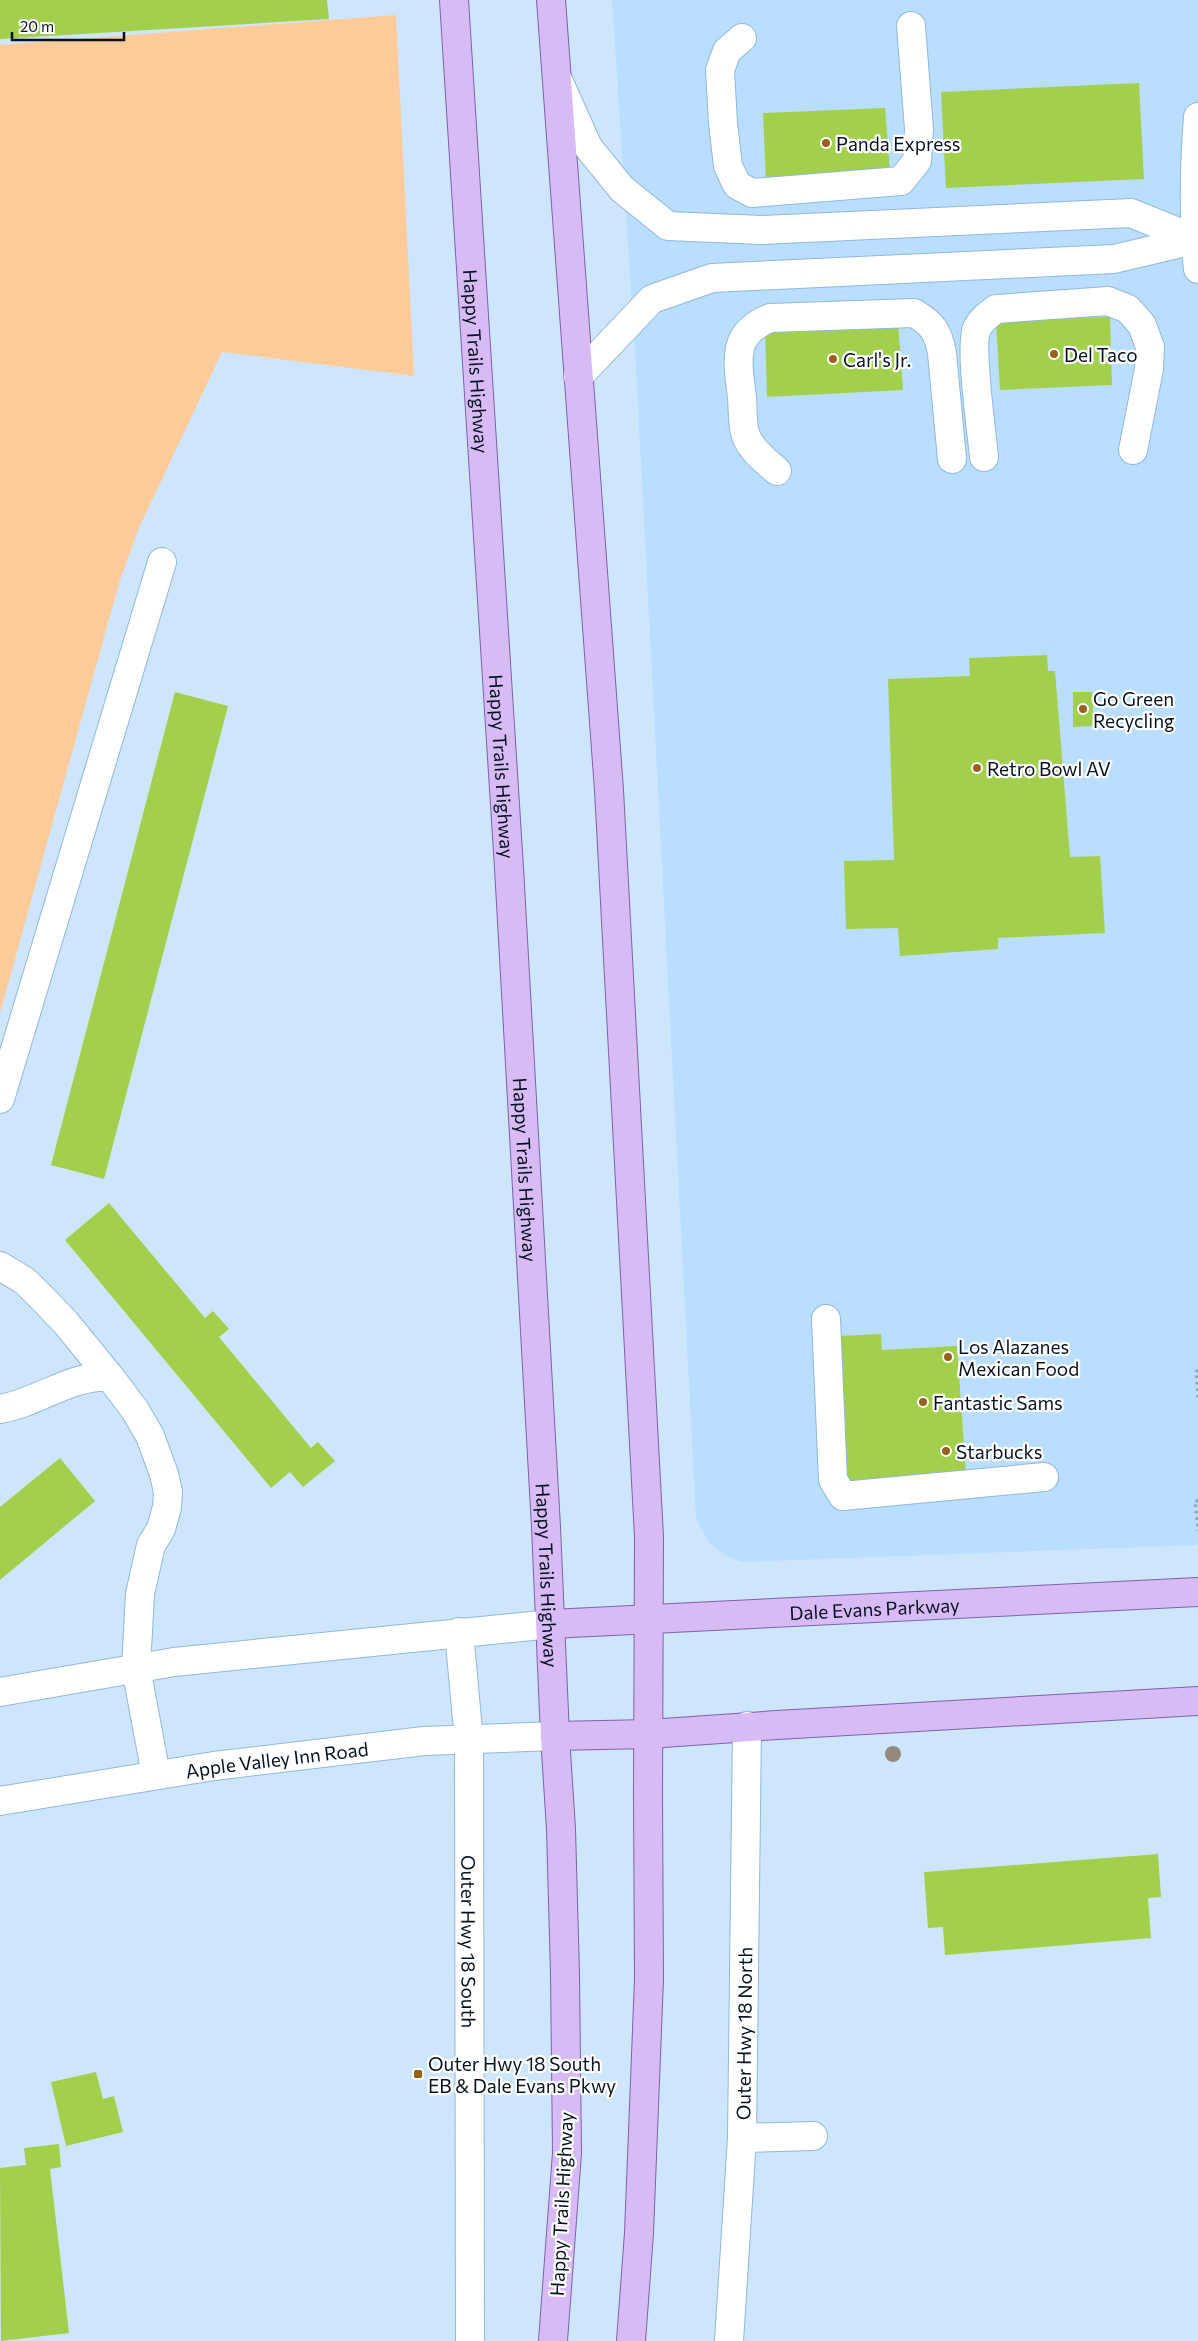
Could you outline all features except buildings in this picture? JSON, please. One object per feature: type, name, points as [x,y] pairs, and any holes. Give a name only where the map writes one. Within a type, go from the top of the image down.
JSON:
[{"type":"main road","name":"Happy Trails Highway","points":[[454,0],[509,868],[561,1829],[565,1955],[567,2153],[553,2341]]},
{"type":"main road","points":[[551,0],[609,790],[649,1537],[649,1979],[639,2233],[631,2341]]},
{"type":"main road","name":"Dale Evans Parkway","points":[[551,1624],[1198,1592]]},
{"type":"main road","points":[[555,1736],[649,1734],[747,1726],[1198,1701]]},
{"type":"street","points":[[742,38],[727,51],[720,70],[723,123],[728,166],[737,185],[752,193],[901,181],[917,161],[919,137],[911,26]]},
{"type":"street","points":[[555,74],[588,147],[622,189],[668,226],[761,230],[1131,213],[1196,239]]},
{"type":"street","points":[[1198,117],[1194,168],[1198,269]]},
{"type":"street","points":[[578,377],[652,299],[712,278],[1114,259],[1196,239]]},
{"type":"street","points":[[984,457],[975,351],[976,330],[984,317],[996,309],[1108,301],[1128,308],[1142,324],[1150,347],[1148,369],[1133,450]]},
{"type":"street","points":[[777,470],[754,449],[746,436],[738,356],[742,339],[755,324],[770,318],[914,313],[929,322],[939,338],[942,353],[952,459]]},
{"type":"street","points":[[0,1099],[162,562]]},
{"type":"street","points":[[0,1266],[25,1281],[71,1329],[135,1410],[150,1436],[158,1455],[168,1492],[164,1518],[151,1546],[140,1594],[136,1668],[156,1775]]},
{"type":"street","points":[[826,1319],[833,1480],[843,1496],[1044,1477]]},
{"type":"street","points":[[0,1409],[21,1405],[98,1376],[110,1377]]},
{"type":"street","points":[[0,1692],[174,1662],[551,1624]]},
{"type":"street","name":"Outer Hwy 18 South","points":[[459,1632],[468,1741],[470,2341]]},
{"type":"street","name":"Outer Hwy 18 North","points":[[729,2341],[742,2138],[747,1726]]},
{"type":"street","name":"Apple Valley Inn Road","points":[[0,1801],[214,1766],[414,1742],[555,1736]]},
{"type":"street","points":[[742,2138],[813,2136]]},
{"type":"path","points":[[1198,1370],[1196,1371],[1198,1399]]},
{"type":"path","points":[[1198,1501],[1195,1502],[1198,1531]]},
{"type":"shaded area","points":[[612,0],[1198,0],[1198,1545],[742,1562],[724,1555],[708,1541],[696,1519],[636,368]]},
{"type":"shaded area","points":[[396,15],[414,376],[222,352],[138,530],[119,583],[0,1013],[0,45]]},
{"type":"place","name":"Panda Express","points":[[826,143]]},
{"type":"place","name":"Del Taco","points":[[1054,354]]},
{"type":"place","name":"Carl's Jr.","points":[[833,359]]},
{"type":"place","name":"Go Green Recycling","points":[[1083,709]]},
{"type":"place","name":"Retro Bowl AV","points":[[977,768]]},
{"type":"place","name":"Los Alazanes Mexican Food","points":[[948,1357]]},
{"type":"place","name":"Fantastic Sams","points":[[923,1402]]},
{"type":"place","name":"Starbucks","points":[[946,1451]]},
{"type":"place","name":"Outer Hwy 18 South EB & Dale Evans Pkwy","points":[[418,2074]]}]
